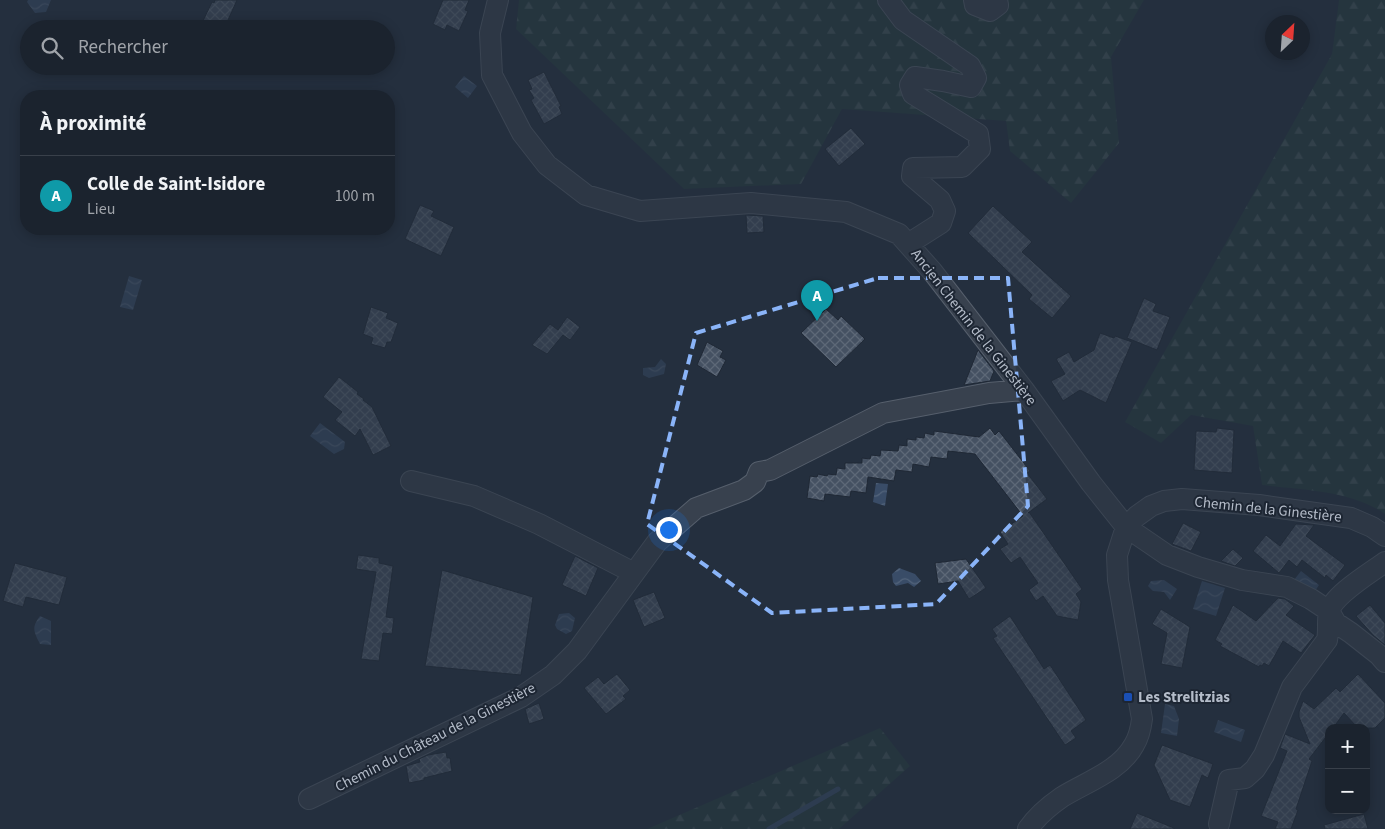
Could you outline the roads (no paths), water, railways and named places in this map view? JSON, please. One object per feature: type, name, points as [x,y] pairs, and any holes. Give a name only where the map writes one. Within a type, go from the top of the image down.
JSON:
[{"type":"street","name":"Ancien Chemin de la Ginestière","points":[[498,0],[490,33],[492,75],[522,134],[547,165],[586,195],[640,211],[751,203],[846,212],[899,234],[932,271],[1126,527],[1167,555],[1198,567],[1242,580],[1287,587],[1311,599],[1329,611],[1336,623],[1379,655],[1385,662]]},
{"type":"street","points":[[888,0],[903,20],[970,66],[976,78],[971,87],[915,77],[910,85],[913,94],[978,134],[980,149],[962,167],[913,168],[912,176],[940,200],[946,211],[941,223],[908,244]]},
{"type":"street","points":[[974,0],[975,5],[990,11],[998,5],[998,0]]},
{"type":"street","name":"Chemin du Château de la Ginestière","points":[[309,800],[521,697],[553,675],[577,651],[657,542],[696,508],[744,490],[755,482],[759,472],[770,470],[883,413],[989,394],[1024,390]]},
{"type":"street","points":[[411,481],[474,496],[539,524],[634,573]]},
{"type":"street","name":"Chemin de la Ginestière","points":[[1028,829],[1038,816],[1061,798],[1124,758],[1134,746],[1140,732],[1142,718],[1118,580],[1117,555],[1126,527],[1137,516],[1150,506],[1182,499],[1259,505],[1352,518],[1385,536]]},
{"type":"street","points":[[1219,824],[1229,780],[1245,778],[1255,769],[1264,755],[1292,687],[1327,640],[1329,611],[1334,602],[1385,562]]},
{"type":"water","points":[[28,0],[51,0],[46,12],[35,13],[27,2]]},
{"type":"water","points":[[464,76],[477,86],[468,98],[455,87]]},
{"type":"water","points":[[129,276],[142,280],[133,310],[120,307]]},
{"type":"water","points":[[661,359],[666,364],[664,374],[649,378],[643,375],[643,368],[655,367]]},
{"type":"water","points":[[320,423],[345,442],[344,449],[334,454],[310,436]]},
{"type":"water","points":[[876,483],[888,484],[885,506],[873,502]]},
{"type":"water","points":[[899,568],[915,574],[921,581],[914,587],[908,583],[896,586],[893,582],[892,574]]},
{"type":"water","points":[[1301,571],[1319,585],[1313,594],[1294,580]]},
{"type":"water","points":[[1164,580],[1177,589],[1170,600],[1164,592],[1153,591],[1148,586],[1151,581]]},
{"type":"water","points":[[1202,581],[1225,588],[1216,616],[1193,609]]},
{"type":"water","points":[[569,613],[575,618],[572,631],[566,634],[557,629],[555,625],[559,614]]},
{"type":"water","points":[[40,616],[51,621],[51,645],[40,644],[36,636],[34,627]]},
{"type":"water","points":[[1165,704],[1174,706],[1179,719],[1177,736],[1161,733]]},
{"type":"water","points":[[1218,720],[1245,730],[1241,742],[1214,732]]},
{"type":"waterway","points":[[769,829],[838,789]]},
{"type":"place","name":"Colle de Saint-Isidore","points":[[817,321]]},
{"type":"place","name":"Les Strelitzias","points":[[1128,697]]}]
